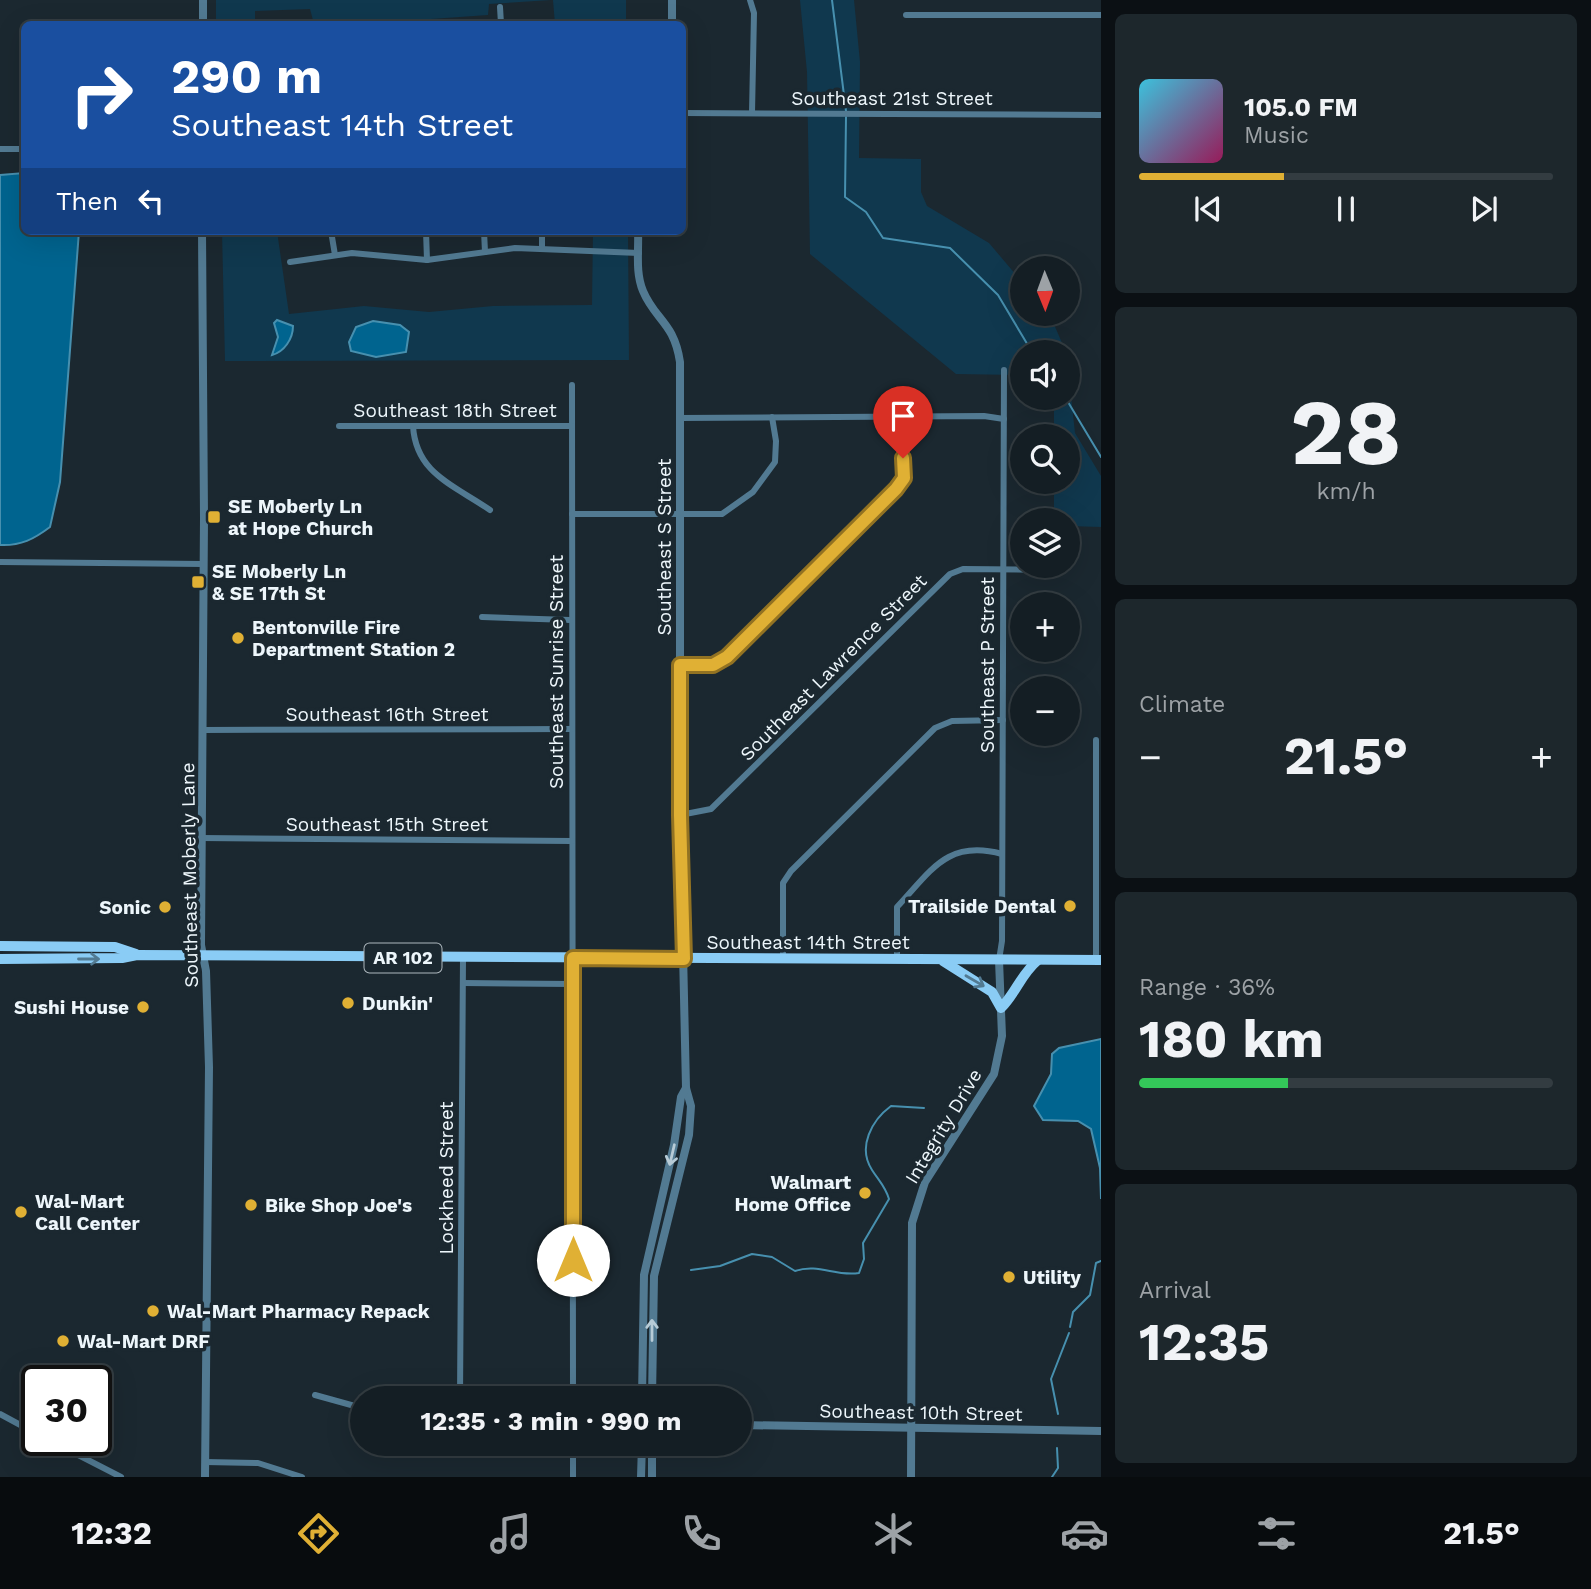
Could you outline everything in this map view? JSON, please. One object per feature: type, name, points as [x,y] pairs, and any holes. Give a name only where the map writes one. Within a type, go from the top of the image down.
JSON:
[{"type":"main road","name":"Southeast 14th Street","points":[[0,946],[115,947],[137,955]]},
{"type":"main road","name":"Southeast 14th Street","points":[[0,959],[122,958],[137,955],[1099,960]]},
{"type":"main road","points":[[942,960],[992,992],[1001,1008],[1014,995],[1023,973],[1038,960]]},
{"type":"street","points":[[203,0],[203,21]]},
{"type":"street","points":[[672,0],[672,21]]},
{"type":"street","points":[[750,0],[754,13],[752,113]]},
{"type":"street","points":[[500,7],[502,21]]},
{"type":"street","points":[[906,15],[1101,15]]},
{"type":"street","name":"Southeast 21st Street","points":[[686,113],[1101,115]]},
{"type":"street","points":[[0,149],[21,149]]},
{"type":"street","name":"Southeast Moberly Lane","points":[[202,235],[204,564],[201,838],[209,1067],[205,1477]]},
{"type":"street","points":[[332,235],[335,256]]},
{"type":"street","points":[[426,235],[427,260]]},
{"type":"street","points":[[484,235],[485,252]]},
{"type":"street","points":[[542,235],[542,249]]},
{"type":"street","name":"Southeast S Street","points":[[638,235],[638,271],[643,292],[677,341],[680,418],[680,815],[686,1088]]},
{"type":"street","points":[[290,262],[352,253],[427,260],[485,252],[542,249],[639,253]]},
{"type":"street","name":"Southeast P Street","points":[[999,960],[1002,854],[1004,370]]},
{"type":"street","name":"Southeast Sunrise Street","points":[[572,385],[570,620],[573,1386]]},
{"type":"street","points":[[680,418],[985,416],[1003,419]]},
{"type":"street","points":[[572,514],[722,514],[753,492],[775,462],[772,417]]},
{"type":"street","points":[[680,665],[713,665],[727,657],[896,489],[904,478],[902,417]]},
{"type":"street","name":"Southeast 18th Street","points":[[339,426],[572,426]]},
{"type":"street","points":[[413,426],[414,444],[424,465],[490,510]]},
{"type":"street","points":[[0,562],[204,564]]},
{"type":"street","name":"Southeast Lawrence Street","points":[[680,815],[711,809],[950,573],[963,569],[1010,570]]},
{"type":"street","points":[[482,617],[570,620]]},
{"type":"street","points":[[783,959],[783,883],[791,871],[935,728],[952,721],[1003,720]]},
{"type":"street","name":"Southeast 16th Street","points":[[203,730],[572,729]]},
{"type":"street","points":[[1096,740],[1099,960]]},
{"type":"street","name":"Southeast 15th Street","points":[[201,838],[572,841]]},
{"type":"street","points":[[897,960],[897,907],[927,876],[957,852],[981,848],[1002,854]]},
{"type":"street","name":"Lockheed Street","points":[[460,1386],[463,958]]},
{"type":"street","name":"Integrity Drive","points":[[911,1477],[912,1223],[925,1182],[995,1074],[1001,1049],[999,960]]},
{"type":"street","points":[[463,983],[573,984]]},
{"type":"street","points":[[642,1386],[644,1275],[674,1145],[681,1097],[686,1088]]},
{"type":"street","points":[[652,1386],[654,1276],[689,1135],[691,1106],[686,1088]]},
{"type":"street","points":[[315,1395],[350,1405]]},
{"type":"street","points":[[0,1414],[21,1425]]},
{"type":"street","name":"Southeast 10th Street","points":[[752,1425],[1101,1431]]},
{"type":"street","points":[[80,1456],[121,1477]]},
{"type":"street","points":[[573,1456],[573,1477]]},
{"type":"street","points":[[641,1477],[642,1456]]},
{"type":"street","points":[[652,1456],[652,1477]]},
{"type":"street","points":[[205,1462],[258,1463],[302,1477]]},
{"type":"shaded area","points":[[216,0],[551,0],[489,4],[488,15],[403,21],[313,21],[310,9],[255,11],[255,21],[216,21]]},
{"type":"shaded area","points":[[553,0],[626,0],[626,21],[555,21]]},
{"type":"shaded area","points":[[800,0],[854,0],[860,62],[859,158],[921,159],[921,192],[927,206],[989,243],[1010,268],[1010,326],[1055,326],[1061,340],[1010,340],[1010,375],[956,374],[810,254],[807,72]]},
{"type":"shaded area","points":[[222,235],[278,235],[289,314],[364,306],[429,312],[493,306],[592,305],[593,235],[628,235],[629,360],[225,361]]},
{"type":"shaded area","points":[[1054,410],[1073,410],[1074,424],[1054,424]]},
{"type":"shaded area","points":[[1080,441],[1101,476],[1101,527],[1080,526],[1080,508],[1054,508],[1054,494],[1080,494]]},
{"type":"water","points":[[21,173],[21,235],[79,235],[60,482],[50,527],[27,541],[0,545],[0,175]]},
{"type":"water","points":[[277,320],[293,326],[293,331],[284,348],[272,355],[278,337],[274,323]]},
{"type":"water","points":[[373,321],[400,325],[409,332],[406,352],[376,357],[351,351],[349,342],[356,327]]},
{"type":"water","points":[[1101,1039],[1101,1199],[1100,1168],[1091,1129],[1078,1121],[1043,1120],[1034,1106],[1051,1074],[1052,1054],[1059,1048]]},
{"type":"waterway","points":[[832,0],[846,111]]},
{"type":"waterway","points":[[846,117],[845,197],[866,212],[883,238],[950,248],[998,295],[1025,340]]},
{"type":"waterway","points":[[1073,410],[1101,457]]},
{"type":"waterway","points":[[691,1270],[720,1266],[752,1254],[772,1257],[795,1271],[812,1268],[859,1273],[864,1259],[863,1243],[889,1199],[868,1161],[866,1143],[869,1135],[878,1119],[891,1106],[924,1108]]},
{"type":"waterway","points":[[1070,1327],[1073,1312],[1090,1295],[1096,1263],[1101,1261]]},
{"type":"waterway","points":[[1058,1414],[1051,1379],[1069,1333]]},
{"type":"waterway","points":[[1052,1477],[1058,1468],[1057,1448]]},
{"type":"place","name":"SE Moberly Ln at Hope Church","points":[[214,517]]},
{"type":"place","name":"SE Moberly Ln & SE 17th St","points":[[198,582]]},
{"type":"place","name":"Bentonville Fire Department Station 2","points":[[238,638]]},
{"type":"place","name":"Trailside Dental","points":[[1070,906]]},
{"type":"place","name":"Sonic","points":[[165,907]]},
{"type":"place","name":"Dunkin'","points":[[348,1003]]},
{"type":"place","name":"Sushi House","points":[[143,1007]]},
{"type":"place","name":"Walmart Home Office","points":[[865,1193]]},
{"type":"place","name":"Bike Shop Joe's","points":[[251,1205]]},
{"type":"place","name":"Wal-Mart Call Center","points":[[21,1212]]},
{"type":"place","name":"Utility","points":[[1009,1277]]},
{"type":"place","name":"Wal-Mart Pharmacy Repack","points":[[153,1311]]},
{"type":"place","name":"Wal-Mart DRF","points":[[63,1341]]},
{"type":"route","points":[[573,1260],[573,958],[684,959],[680,665],[713,665],[727,657],[857,524],[896,489],[904,478],[903,458]]}]
